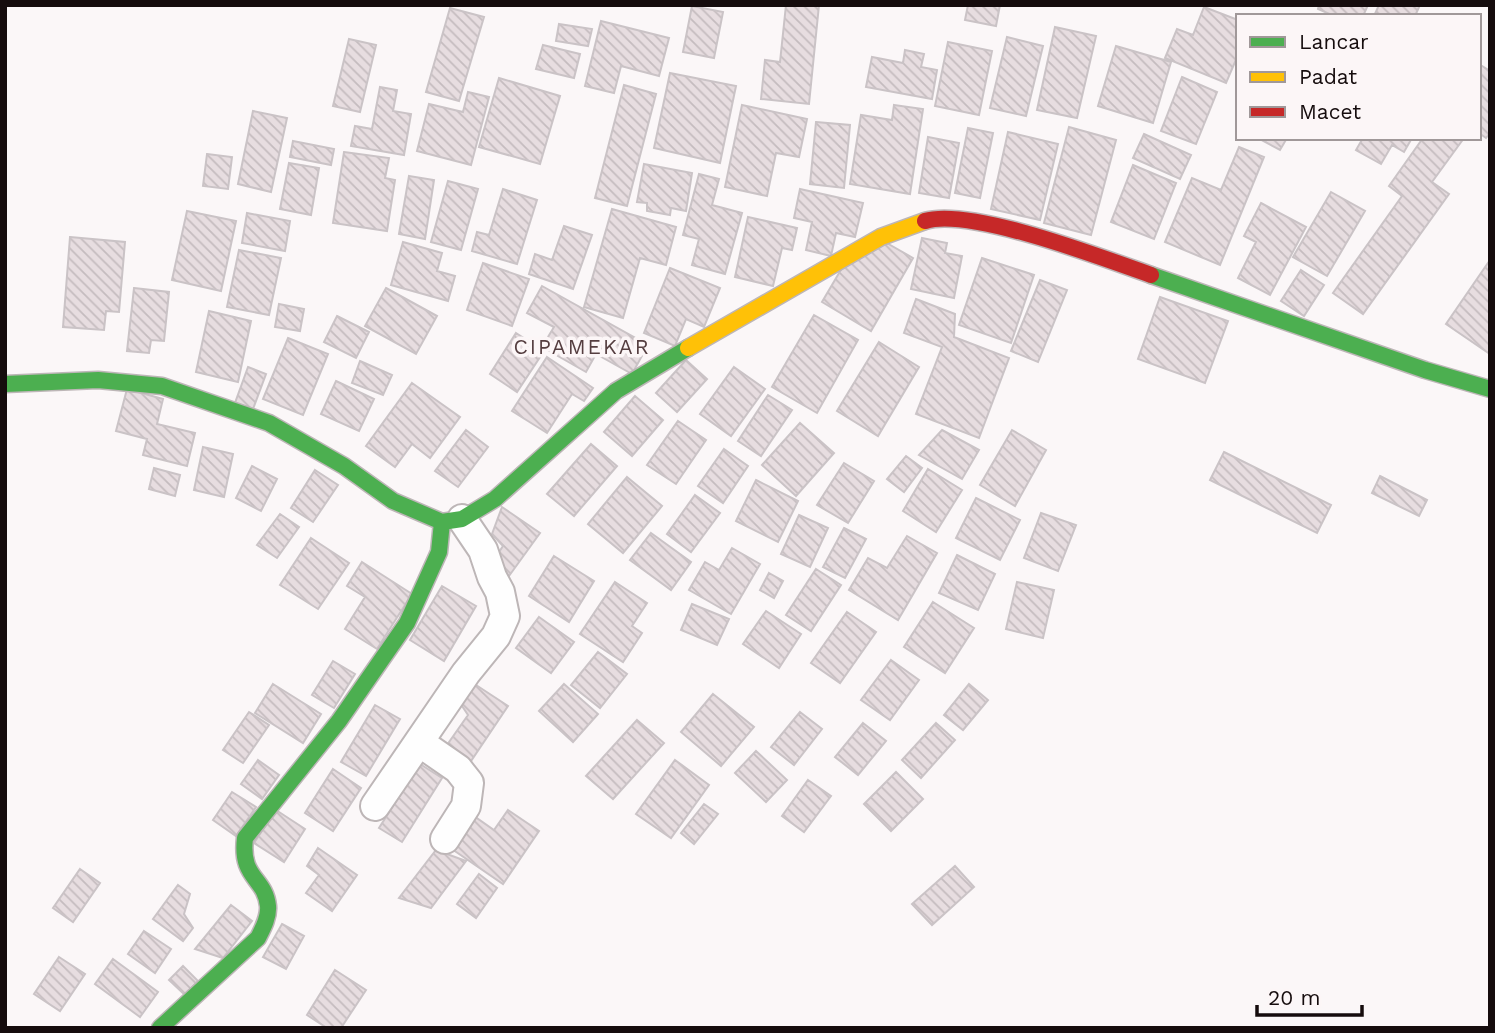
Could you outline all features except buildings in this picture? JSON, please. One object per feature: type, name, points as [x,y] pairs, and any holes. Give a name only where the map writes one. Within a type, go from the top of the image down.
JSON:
[{"type":"street","points":[[160,1028],[258,938],[266,925],[270,914],[267,897],[251,875],[241,852],[245,838],[339,721],[407,623],[452,520],[495,499],[616,391],[881,237],[929,219],[981,221],[1103,258],[1262,316],[1490,389]]},
{"type":"street","points":[[5,384],[98,380],[162,386],[269,424],[344,466],[393,501],[452,520],[483,550],[500,592],[505,616],[496,636],[466,673],[376,806]]},
{"type":"street","points":[[419,742],[458,769],[469,783],[467,806],[445,839]]},
{"type":"traffic: fast","points":[[1151,275],[1425,370],[1490,389]]},
{"type":"traffic: fast","points":[[5,384],[98,380],[162,386],[269,423],[344,466],[393,501],[442,522],[462,519],[495,499],[616,391],[688,348]]},
{"type":"traffic: fast","points":[[160,1028],[258,938],[267,918],[268,906],[266,896],[246,862],[245,838],[339,721],[407,623],[439,552],[442,522]]},
{"type":"traffic: slow","points":[[688,348],[881,237],[925,221]]},
{"type":"traffic: jam","points":[[925,221],[973,221],[1004,227],[1151,275]]},
{"type":"district","name":"CIPAMEKAR","points":[[582,347]]}]
